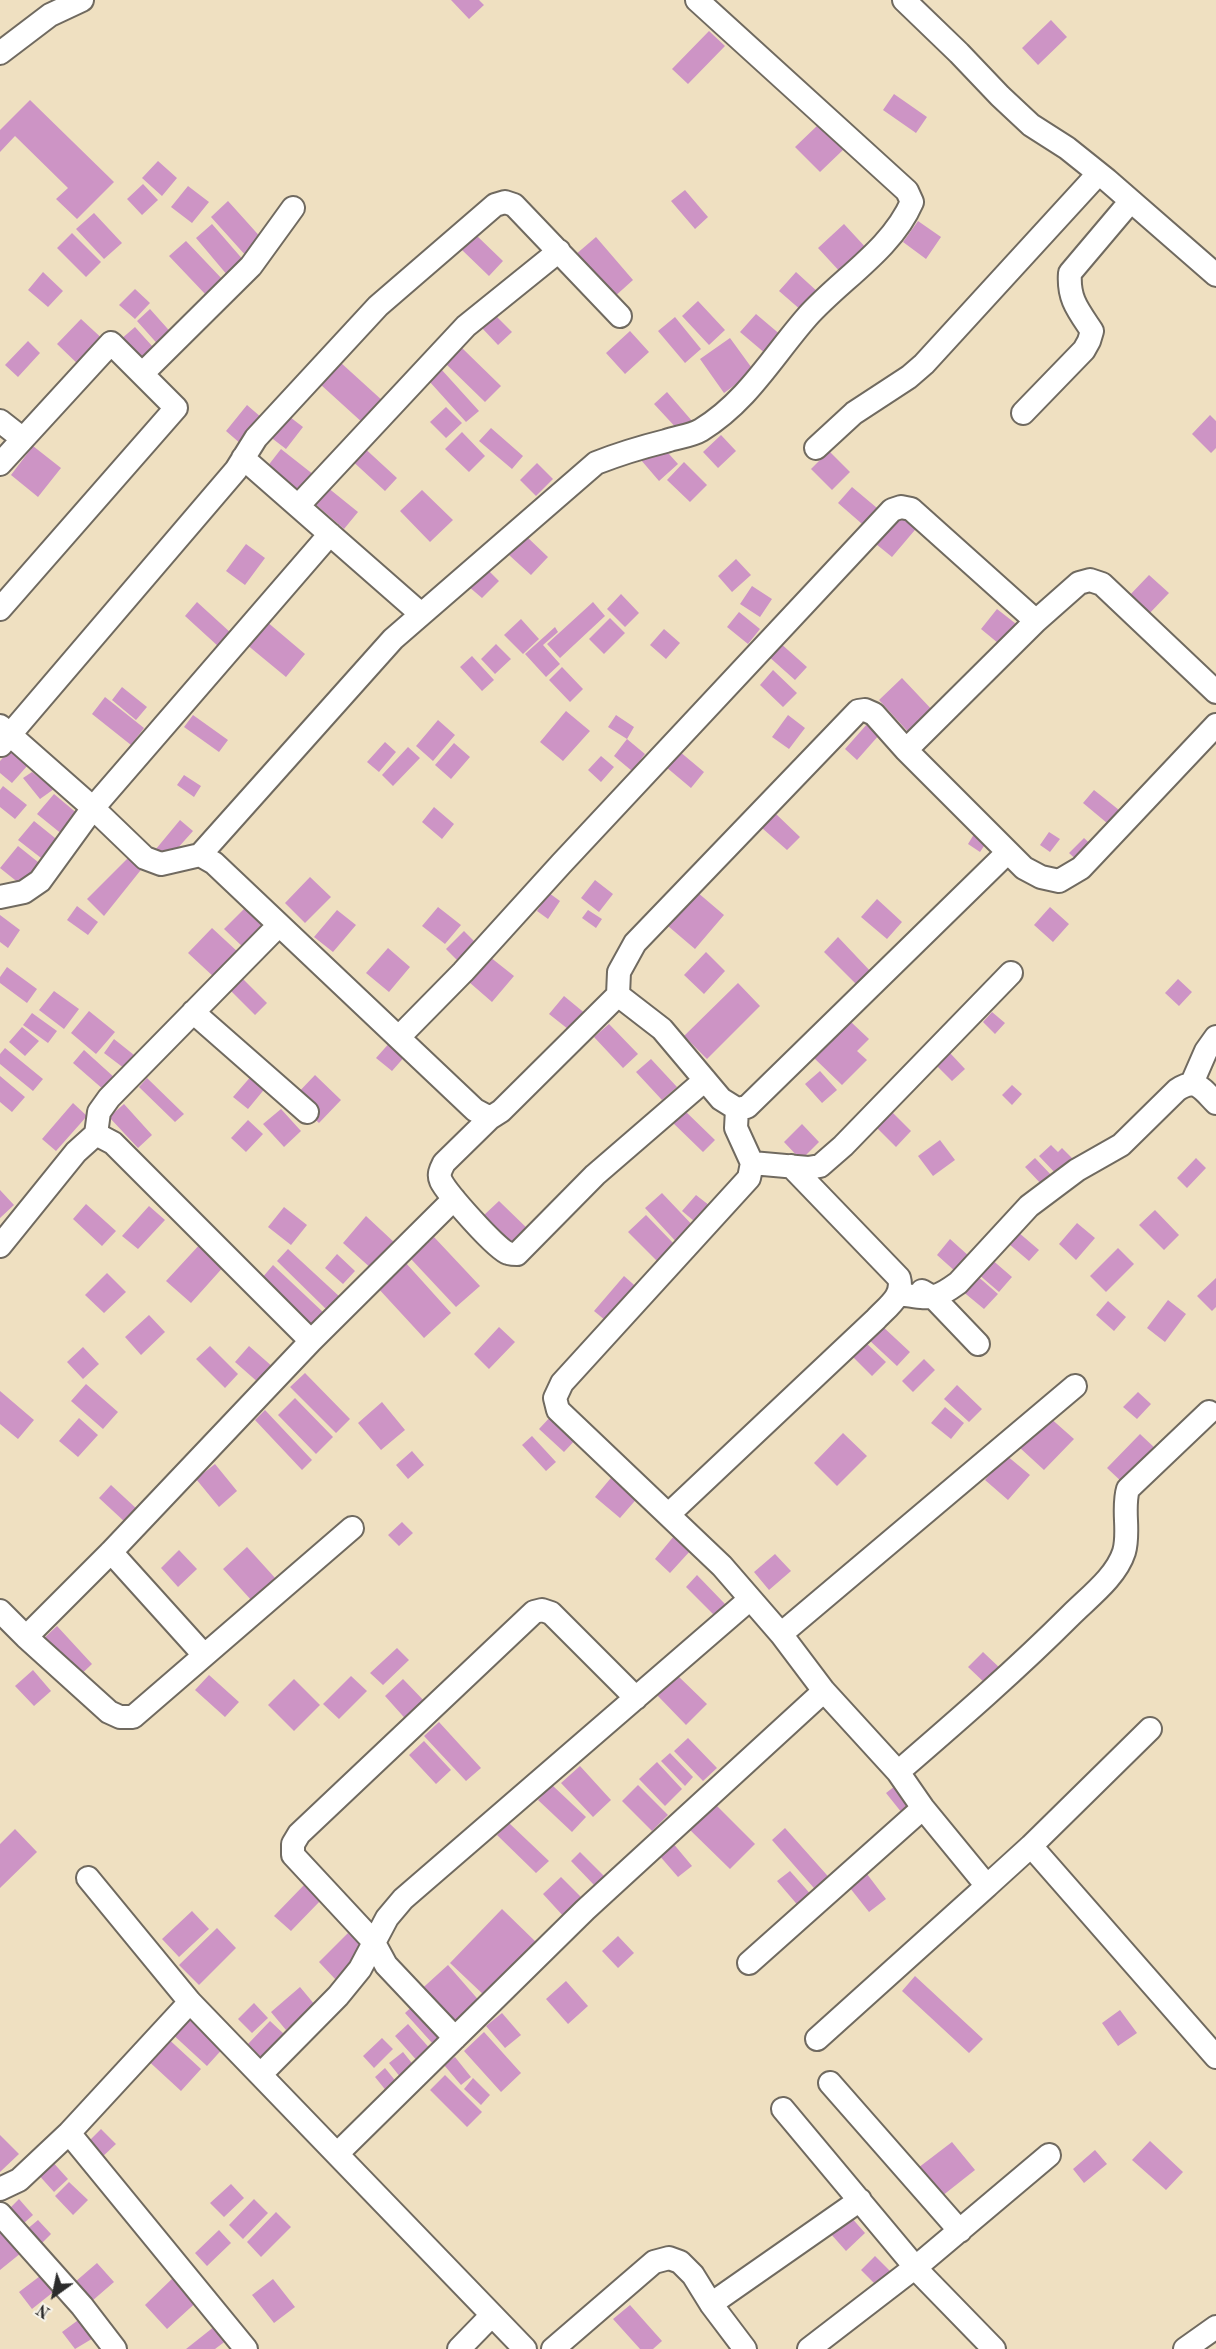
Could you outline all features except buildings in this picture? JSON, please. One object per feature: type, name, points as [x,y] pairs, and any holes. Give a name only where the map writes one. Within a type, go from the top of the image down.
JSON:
[{"type":"street","points":[[0,54],[43,7],[82,0]]},
{"type":"street","points":[[620,316],[514,205],[505,202],[495,205],[378,306],[256,438],[236,470],[4,736],[93,808],[135,850],[153,862],[170,863],[200,855],[393,639],[596,463],[699,432],[749,391],[808,316],[885,242],[906,215],[912,202],[907,191],[697,0]]},
{"type":"street","points":[[904,0],[1024,118],[1067,148],[1216,275]]},
{"type":"street","points":[[816,448],[854,413],[909,377],[924,364],[1098,174]]},
{"type":"street","points":[[1023,412],[1089,341],[1092,331],[1072,300],[1069,288],[1070,273],[1130,202]]},
{"type":"street","points":[[143,373],[251,266],[293,208]]},
{"type":"street","points":[[298,506],[466,326],[559,251]]},
{"type":"street","points":[[0,464],[111,343],[176,408],[0,609]]},
{"type":"street","points":[[0,421],[23,439]]},
{"type":"street","points":[[243,458],[421,614]]},
{"type":"street","points":[[399,1037],[463,972],[569,855],[892,510],[901,507],[910,509],[1036,621]]},
{"type":"street","points":[[0,897],[24,892],[39,881],[93,808],[330,534]]},
{"type":"street","points":[[906,750],[1036,621],[1079,583],[1090,580],[1102,584],[1216,692]]},
{"type":"street","points":[[705,1080],[595,1175],[517,1254],[508,1254],[499,1247],[454,1199],[440,1179],[440,1170],[444,1163],[490,1118],[501,1111],[618,995],[619,972],[635,943],[796,778],[853,715],[865,710],[874,714],[906,750],[1024,868],[1041,877],[1059,881],[1082,868],[1216,725]]},
{"type":"street","points":[[618,995],[662,1029],[722,1099],[737,1109],[747,1107],[1008,852]]},
{"type":"street","points":[[200,855],[214,863],[475,1110],[490,1118]]},
{"type":"street","points":[[0,1246],[76,1152],[96,1134],[99,1112],[109,1098],[279,925]]},
{"type":"street","points":[[752,1163],[808,1168],[820,1166],[843,1146],[1011,973]]},
{"type":"street","points":[[193,1012],[307,1112]]},
{"type":"street","points":[[1192,1083],[1206,1051],[1216,1037]]},
{"type":"street","points":[[934,1298],[958,1283],[1029,1206],[1077,1170],[1121,1145],[1177,1090],[1192,1083],[1216,1103]]},
{"type":"street","points":[[737,1109],[736,1128],[752,1163],[749,1178],[562,1383],[555,1398],[558,1410],[722,1566],[749,1600],[782,1634],[824,1691],[898,1772],[923,1808],[987,1886]]},
{"type":"street","points":[[96,1134],[113,1143],[311,1341]]},
{"type":"street","points":[[791,1166],[899,1286],[934,1298],[978,1344]]},
{"type":"street","points":[[26,1637],[111,1552],[311,1341],[454,1199]]},
{"type":"street","points":[[669,1514],[876,1318],[899,1286]]},
{"type":"street","points":[[782,1634],[1075,1386]]},
{"type":"street","points":[[898,1772],[1043,1642],[1103,1583],[1120,1561],[1125,1550],[1125,1498],[1128,1489],[1214,1412]]},
{"type":"street","points":[[0,1611],[109,1712],[120,1717],[133,1717],[352,1528]]},
{"type":"street","points":[[111,1552],[204,1655]]},
{"type":"street","points":[[261,2074],[338,1996],[360,1969],[387,1918],[403,1899],[749,1600]]},
{"type":"street","points":[[455,2038],[386,1965],[373,1941],[293,1855],[293,1844],[299,1834],[534,1612],[542,1610],[551,1613],[636,1698]]},
{"type":"street","points":[[338,2153],[585,1910],[824,1691]]},
{"type":"street","points":[[817,2039],[1031,1846],[1150,1729]]},
{"type":"street","points":[[749,1963],[923,1808]]},
{"type":"street","points":[[1031,1846],[1216,2057]]},
{"type":"street","points":[[88,1878],[189,2002],[338,2153],[525,2349]]},
{"type":"street","points":[[0,2188],[19,2180],[69,2133],[189,2002]]},
{"type":"street","points":[[830,2083],[960,2230]]},
{"type":"street","points":[[783,2109],[915,2267],[994,2349]]},
{"type":"street","points":[[69,2133],[246,2349]]},
{"type":"street","points":[[809,2349],[915,2267],[1049,2155]]},
{"type":"street","points":[[711,2304],[860,2200]]},
{"type":"street","points":[[0,2214],[82,2306],[115,2349]]},
{"type":"street","points":[[553,2349],[654,2262],[669,2258],[680,2262],[693,2275],[711,2304],[745,2349]]},
{"type":"street","points":[[459,2349],[492,2315]]},
{"type":"street","points":[[1185,2349],[1216,2327]]}]
